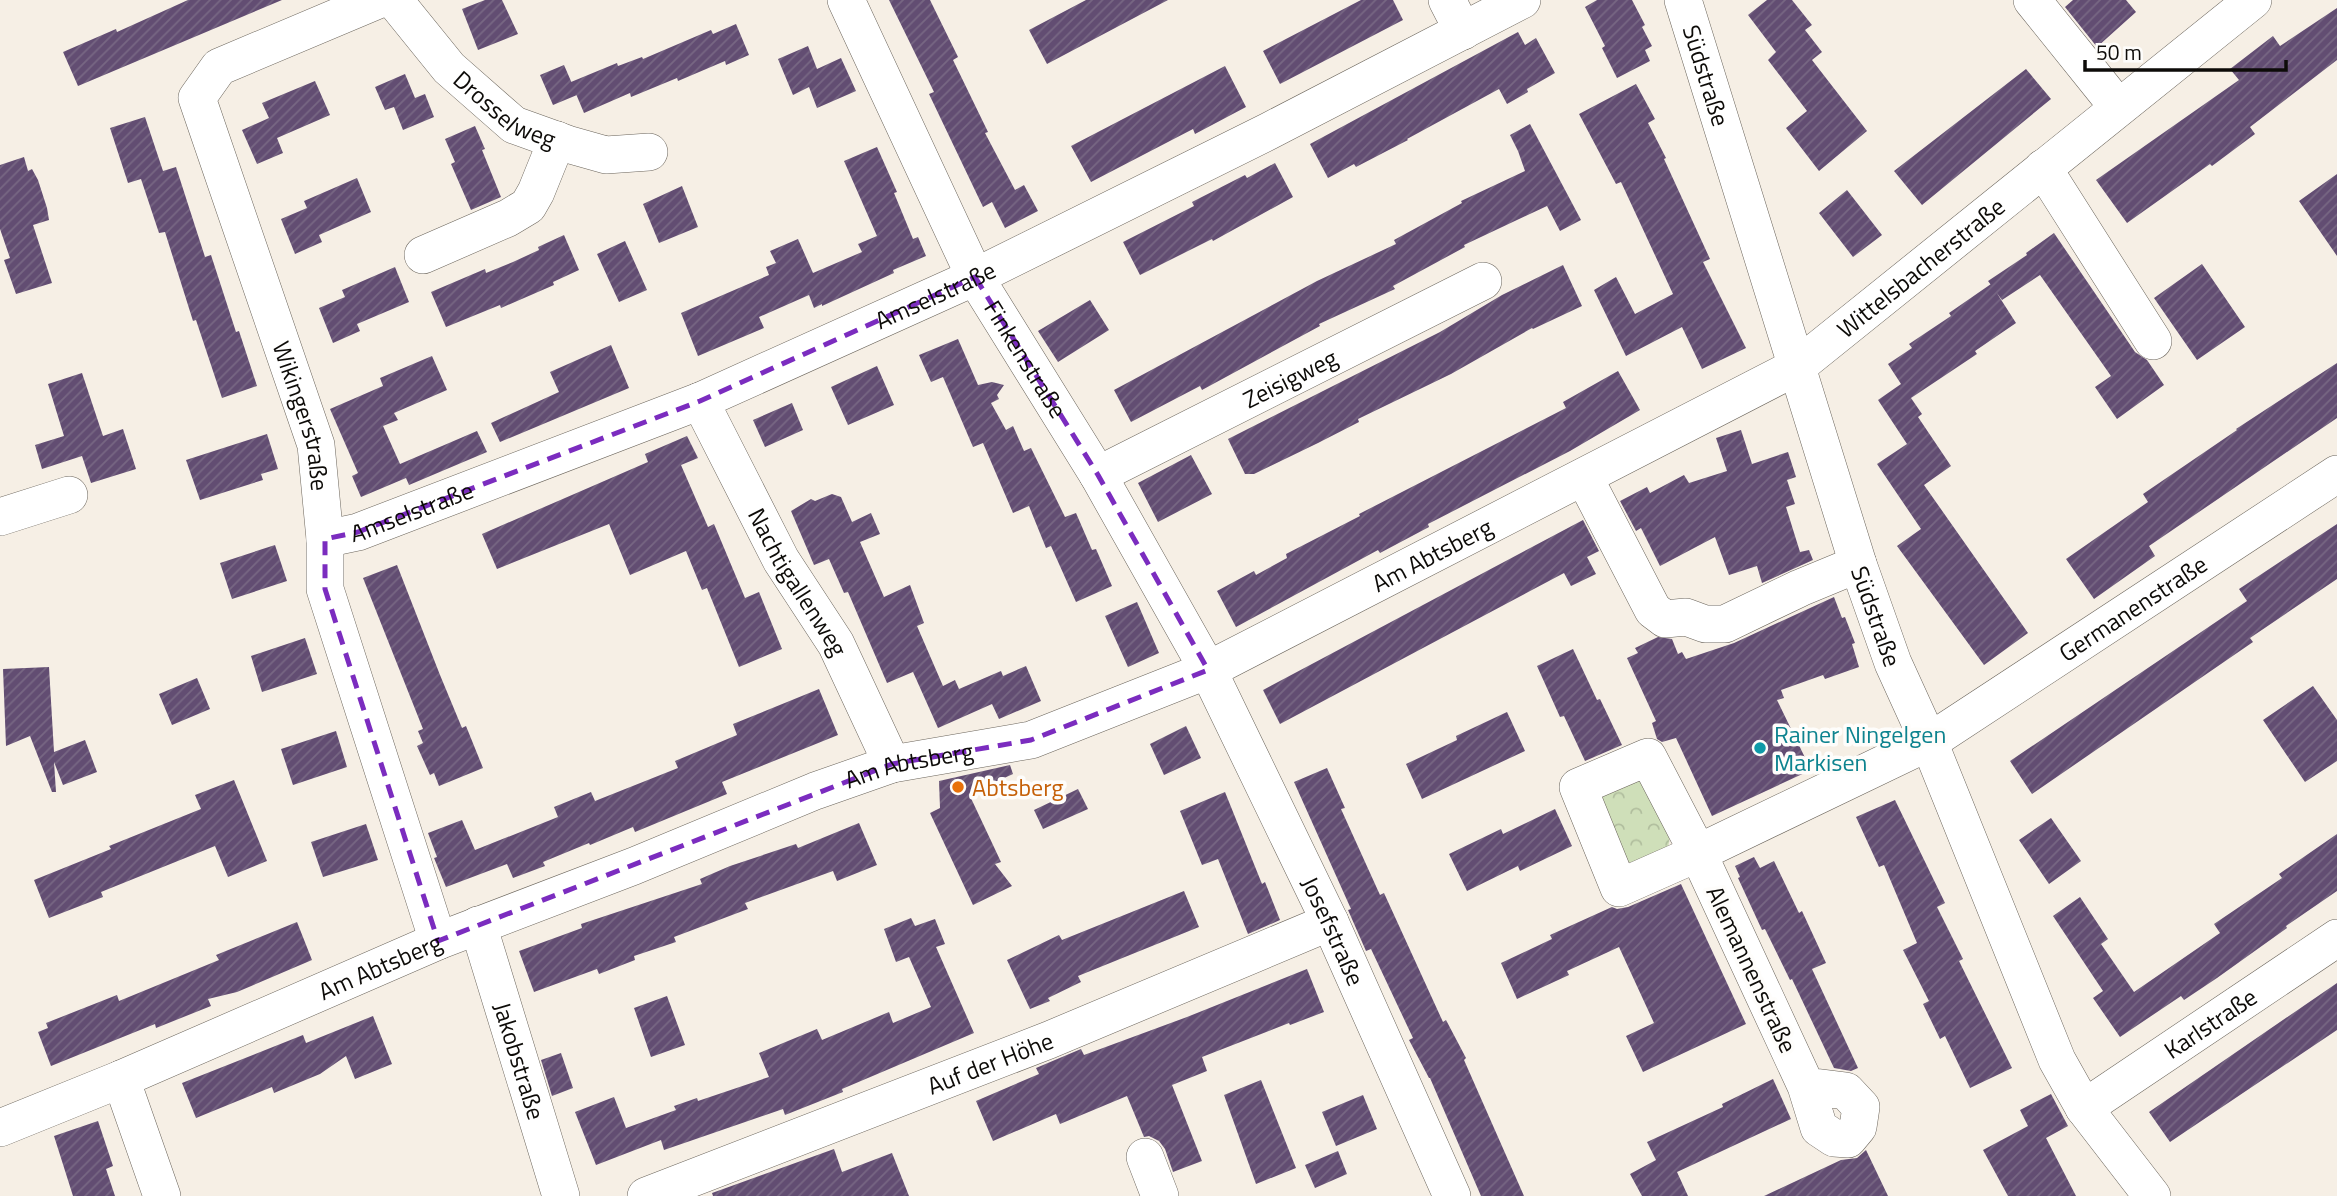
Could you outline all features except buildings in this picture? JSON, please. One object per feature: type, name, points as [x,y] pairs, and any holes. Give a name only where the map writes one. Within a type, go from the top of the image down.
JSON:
[{"type":"street","name":"Wikingerstraße","points":[[378,0],[219,67],[197,98],[316,445],[325,539],[325,589],[438,941]]},
{"type":"street","name":"Drosselweg","points":[[394,0],[449,68],[514,125],[606,155],[649,152]]},
{"type":"street","name":"Finkenstraße","points":[[846,0],[975,277],[1098,475],[1208,670]]},
{"type":"street","name":"Amselstraße","points":[[325,539],[358,532],[700,401],[975,277],[1269,131],[1455,15],[1522,0]]},
{"type":"street","name":"Südstraße","points":[[1683,0],[1858,564],[1893,663],[1929,742],[2057,1060],[2084,1108],[2152,1196]]},
{"type":"street","points":[[2032,0],[2118,107]]},
{"type":"street","name":"Wittelsbacherstraße","points":[[1798,366],[2253,0]]},
{"type":"street","points":[[423,255],[508,218],[528,206],[557,140]]},
{"type":"street","points":[[2043,168],[2153,341]]},
{"type":"street","name":"Zeisigweg","points":[[1098,475],[1483,281]]},
{"type":"street","name":"Am Abtsberg","points":[[0,1128],[121,1079],[438,941],[634,866],[815,791],[892,764],[1031,740],[1208,670],[1798,366]]},
{"type":"street","name":"Nachtigallenweg","points":[[700,401],[781,560],[836,644],[892,764]]},
{"type":"street","name":"Germanenstraße","points":[[1929,742],[2337,474]]},
{"type":"street","points":[[1584,477],[1653,610],[1665,619],[1686,617],[1705,624],[1726,624],[1800,588],[1858,564]]},
{"type":"street","points":[[0,517],[69,495]]},
{"type":"street","name":"Josefstraße","points":[[1208,670],[1330,922],[1452,1196]]},
{"type":"street","name":"Alemannenstraße","points":[[1807,1086],[1698,853],[1929,742]]},
{"type":"street","name":"Auf der Höhe","points":[[646,1196],[1049,1040],[1330,922]]},
{"type":"street","name":"Jakobstraße","points":[[478,925],[561,1196]]},
{"type":"street","name":"Karlstraße","points":[[2084,1108],[2337,938]]},
{"type":"street","points":[[121,1079],[162,1196]]},
{"type":"street","points":[[1145,1157],[1160,1196]]},
{"type":"highlighted area","points":[[975,277],[1098,475],[1208,670],[1031,740],[892,764],[438,941],[325,589],[325,539],[358,532],[700,401]]},
{"type":"green space","points":[[1633,777],[1650,794],[1667,828],[1669,842],[1662,853],[1633,863],[1626,862],[1599,796]]},
{"type":"place","name":"Rainer Ningelgen Markisen","points":[[1760,748]]},
{"type":"place","name":"Abtsberg","points":[[958,787]]}]
